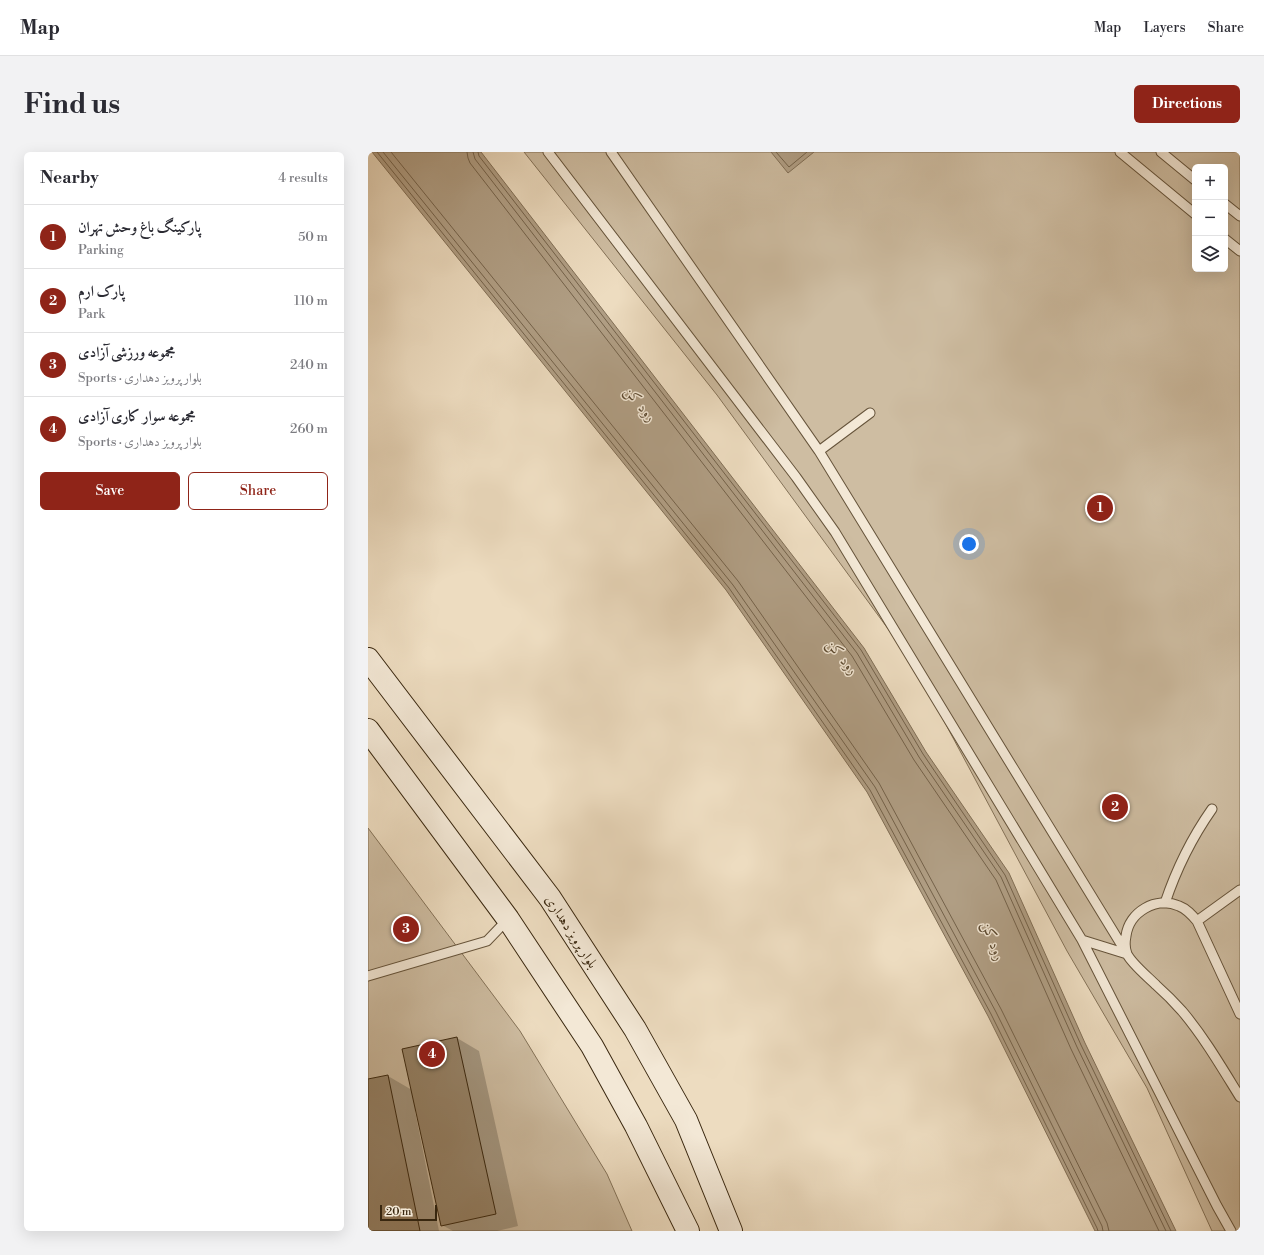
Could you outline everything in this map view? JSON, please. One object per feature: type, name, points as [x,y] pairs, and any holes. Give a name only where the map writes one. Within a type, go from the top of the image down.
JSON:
[{"type":"main road","name":"بلوار پرویز دهداری","points":[[368,659],[550,898],[635,1029],[686,1120],[731,1231]]},
{"type":"main road","points":[[368,730],[508,919],[592,1046],[636,1126],[688,1231]]},
{"type":"lane","points":[[548,152],[796,477],[835,532],[1082,940],[1213,1199],[1231,1231]]},
{"type":"lane","points":[[611,152],[819,451],[1127,954],[1140,970],[1182,1012],[1210,1050],[1240,1097]]},
{"type":"lane","points":[[1120,152],[1192,212]]},
{"type":"lane","points":[[1162,152],[1192,177]]},
{"type":"lane","points":[[1228,206],[1240,216]]},
{"type":"lane","points":[[1228,241],[1240,251]]},
{"type":"lane","points":[[819,451],[870,413]]},
{"type":"lane","points":[[1165,903],[1174,876],[1184,855],[1201,824],[1212,809]]},
{"type":"lane","points":[[1197,921],[1240,890]]},
{"type":"lane","points":[[1127,954],[1125,943],[1127,930],[1132,919],[1141,910],[1153,904],[1165,903],[1178,905],[1189,912],[1197,921],[1240,1014]]},
{"type":"lane","points":[[368,976],[487,941],[508,919]]},
{"type":"lane","points":[[1082,940],[1127,954]]},
{"type":"shaded area","points":[[524,152],[1240,152],[1240,1231],[1212,1231],[1147,1088],[1067,951],[913,663],[717,395]]},
{"type":"shaded area","points":[[368,828],[520,1031],[607,1174],[632,1231],[368,1231]]},
{"type":"water","name":"رود کن","points":[[372,152],[481,152],[864,648],[926,752],[1009,873],[1085,1043],[1176,1231],[1095,1231],[988,1016],[867,792],[726,590]]},
{"type":"water","points":[[771,152],[814,152],[788,173]]},
{"type":"building","points":[[457,1037],[496,1214],[441,1226],[402,1049]]},
{"type":"building","points":[[388,1075],[420,1231],[368,1231],[368,1079]]},
{"type":"place","name":"پارکینگ باغ وحش تهران","points":[[1100,508]]},
{"type":"place","name":"پارک ارم","points":[[1115,807]]},
{"type":"place","name":"مجموعه ورزشی آزادی","points":[[406,929]]},
{"type":"place","name":"مجموعه سوار کاری آزادی","points":[[432,1054]]}]
